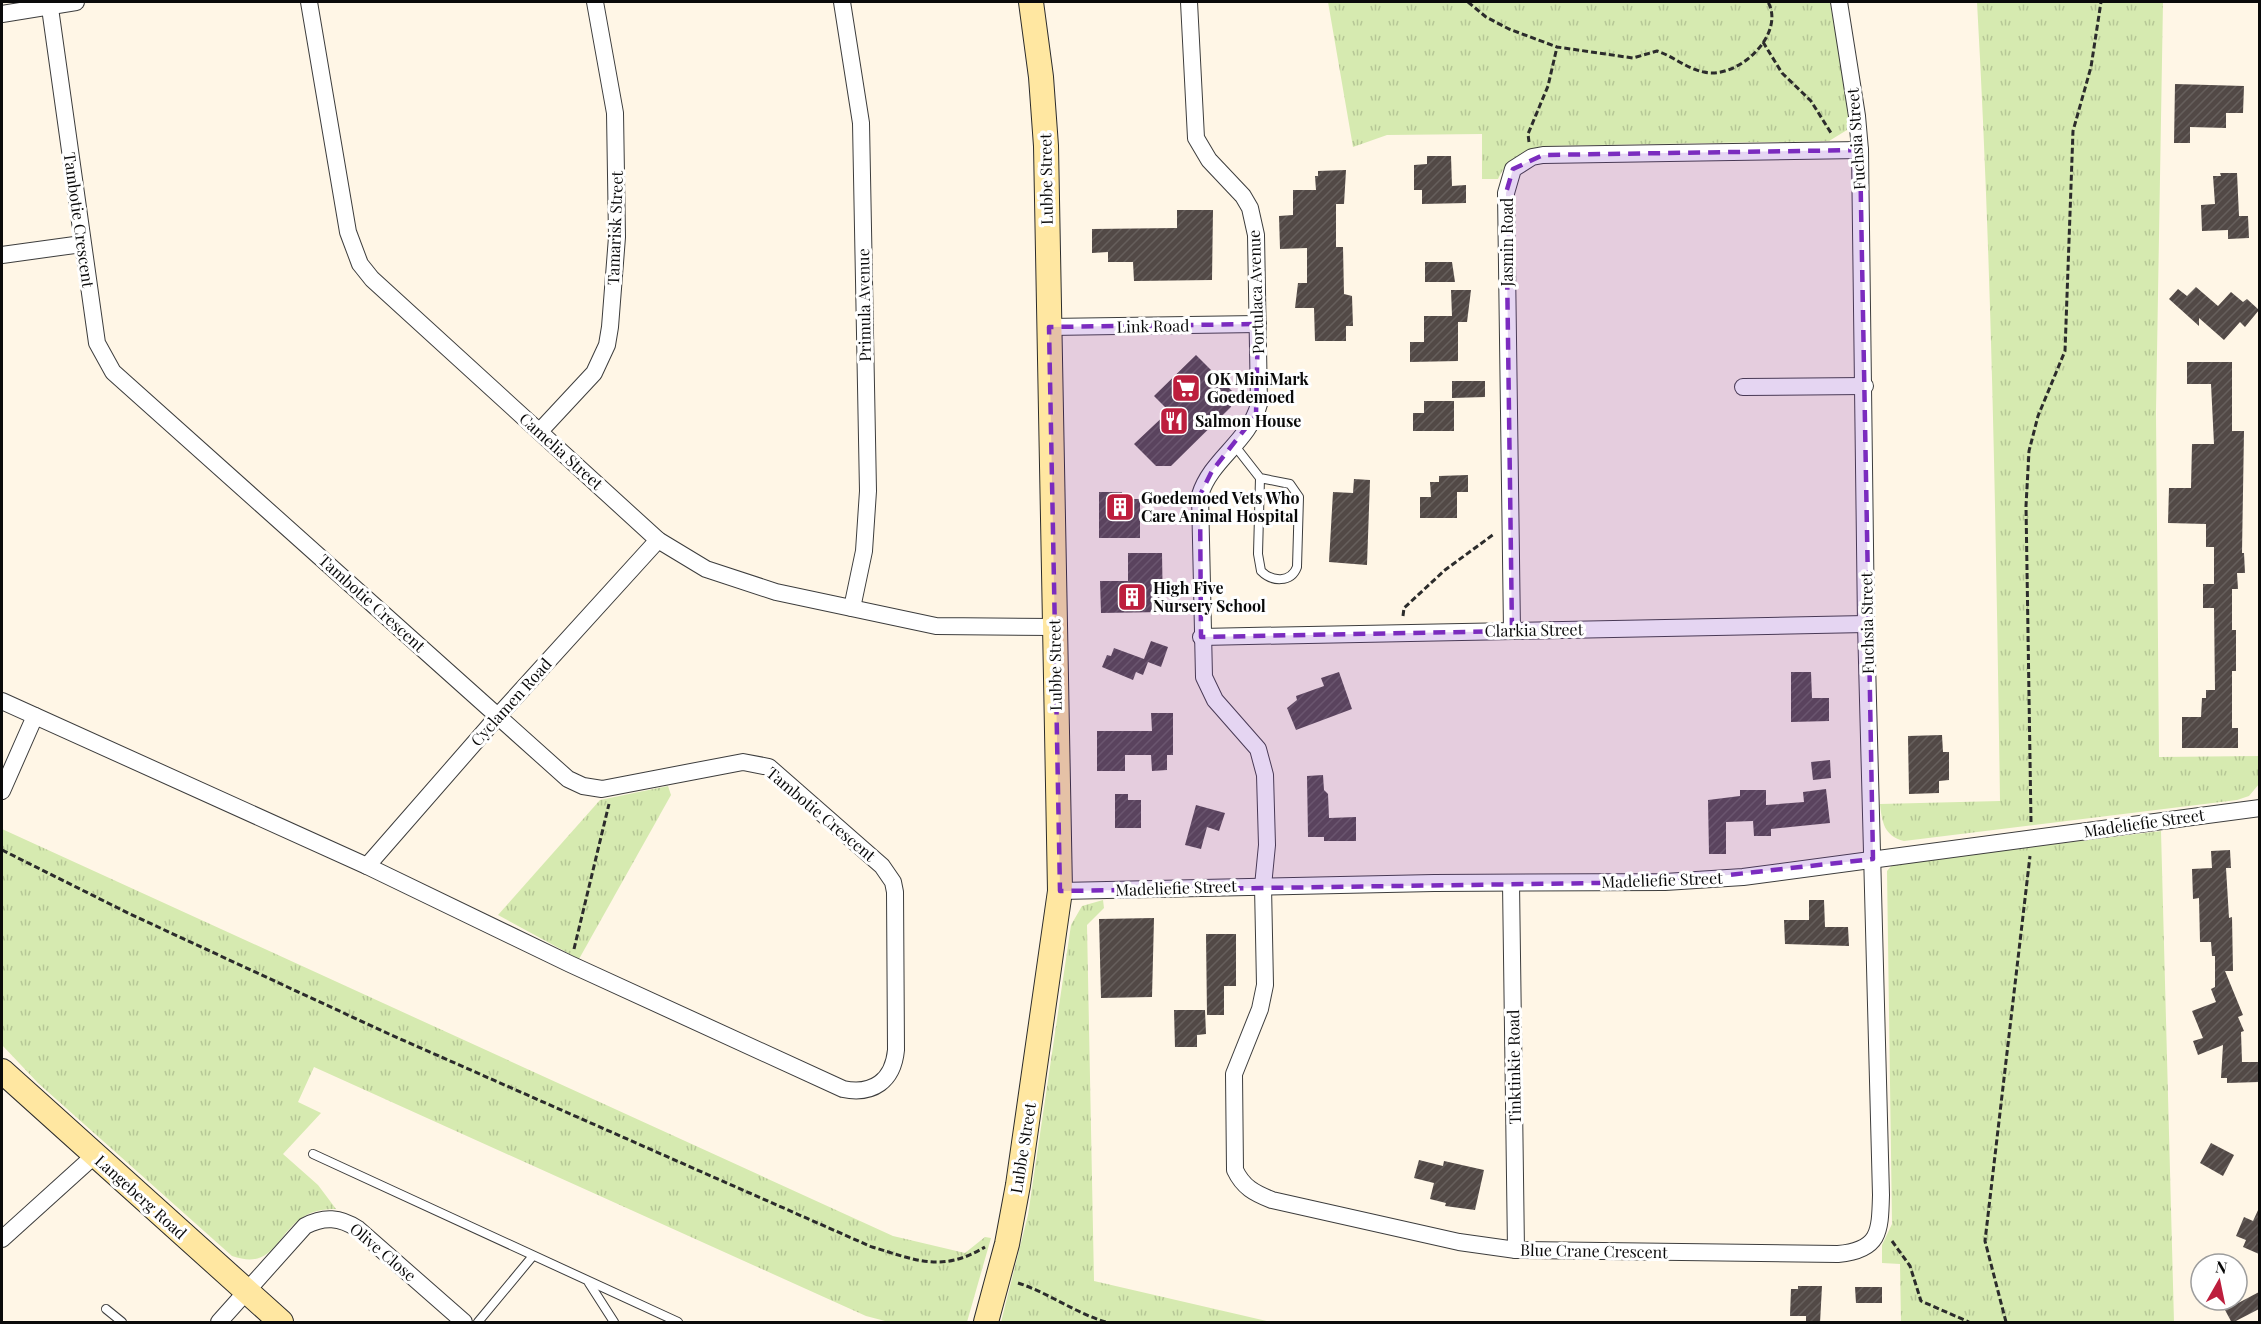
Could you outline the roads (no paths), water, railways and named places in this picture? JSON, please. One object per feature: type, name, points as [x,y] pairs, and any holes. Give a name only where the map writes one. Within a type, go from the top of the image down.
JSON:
[{"type":"main road","name":"Lubbe Street","points":[[986,1323],[1007,1244],[1060,891],[1045,127],[1031,2]]},
{"type":"main road","name":"Langeberg Road","points":[[2,1071],[280,1323]]},
{"type":"street","points":[[2,14],[76,2]]},
{"type":"street","name":"Camelia Street","points":[[309,2],[348,232],[360,264],[372,279],[658,540],[706,569],[776,592],[936,626],[1054,627]]},
{"type":"street","name":"Tamarisk Street","points":[[540,431],[594,373],[607,345],[610,327],[617,237],[615,113],[595,2]]},
{"type":"street","name":"Primula Avenue","points":[[842,2],[861,123],[868,479],[868,522],[852,608]]},
{"type":"street","name":"Portulaca Avenue","points":[[1189,2],[1196,138],[1209,160],[1243,196],[1250,208],[1256,235],[1259,404],[1251,425],[1212,471],[1200,495],[1201,636],[1202,664],[1208,687],[1258,749],[1263,761],[1267,845],[1263,886]]},
{"type":"street","name":"Fuchsia Street","points":[[1839,2],[1857,116],[1860,150],[1866,624],[1874,860]]},
{"type":"street","name":"Tambotie Crescent","points":[[2,701],[367,866],[570,964],[843,1089],[856,1091],[881,1084],[895,1061],[895,892],[888,873],[882,866],[769,767],[756,762],[743,762],[613,787],[592,788],[568,779],[113,372],[97,343],[50,8]]},
{"type":"street","name":"Jasmin Road","points":[[1512,631],[1506,193],[1513,169],[1532,157],[1554,154],[1860,150]]},
{"type":"street","points":[[2,255],[82,244]]},
{"type":"street","name":"Link Road","points":[[1049,327],[1258,324]]},
{"type":"street","points":[[1743,387],[1864,386]]},
{"type":"street","name":"Cyclamen Road","points":[[367,866],[498,716],[658,540]]},
{"type":"street","name":"Clarkia Street","points":[[1201,636],[1866,624]]},
{"type":"street","points":[[2,791],[36,716]]},
{"type":"street","name":"Madeliefie Street","points":[[1060,891],[1710,879],[1825,868],[2032,837],[2259,808]]},
{"type":"street","name":"Blue Crane Crescent","points":[[1263,886],[1264,996],[1233,1085],[1235,1170],[1247,1188],[1272,1200],[1459,1242],[1516,1250],[1838,1254],[1864,1249],[1876,1236],[1880,1225],[1874,860]]},
{"type":"street","name":"Tinktinkie Road","points":[[1511,883],[1516,1250]]},
{"type":"street","points":[[2,1239],[95,1155]]},
{"type":"street","name":"Olive Close","points":[[219,1323],[305,1226],[323,1219],[347,1221],[358,1229],[464,1323]]},
{"type":"lane","points":[[1234,446],[1260,478],[1290,484],[1299,497],[1297,567],[1295,573],[1286,579],[1264,575],[1259,565],[1260,478]]},
{"type":"lane","points":[[313,1155],[678,1323]]},
{"type":"lane","points":[[478,1323],[532,1257]]},
{"type":"lane","points":[[589,1283],[614,1323]]},
{"type":"lane","points":[[106,1309],[122,1323]]},
{"type":"place","name":"OK MiniMark Goedemoed","points":[[1186,388]]},
{"type":"place","name":"Salmon House","points":[[1174,421]]},
{"type":"place","name":"Goedemoed Vets Who Care Animal Hospital","points":[[1120,507]]},
{"type":"place","name":"High Five Nursery School","points":[[1132,597]]}]
